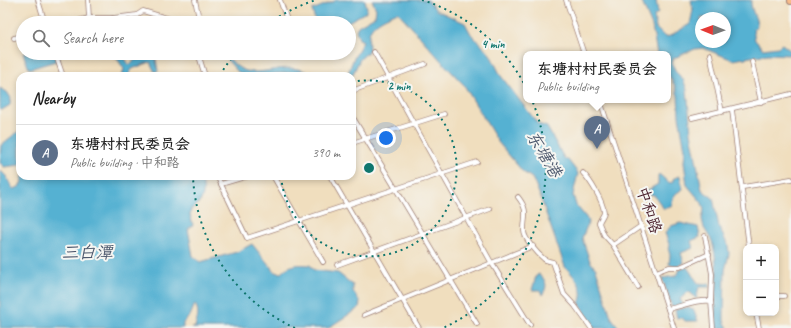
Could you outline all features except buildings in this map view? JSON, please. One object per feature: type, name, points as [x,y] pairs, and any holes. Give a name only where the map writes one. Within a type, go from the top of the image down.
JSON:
[{"type":"street","points":[[38,0],[43,16]]},
{"type":"street","points":[[88,0],[89,16]]},
{"type":"street","points":[[195,0],[198,16]]},
{"type":"street","points":[[280,0],[286,16]]},
{"type":"street","points":[[566,0],[583,51]]},
{"type":"street","points":[[125,16],[137,14],[142,10],[161,16]]},
{"type":"street","points":[[374,52],[491,262],[530,325]]},
{"type":"street","points":[[710,54],[722,112]]},
{"type":"street","points":[[57,60],[62,72]]},
{"type":"street","points":[[200,60],[204,72]]},
{"type":"street","points":[[752,62],[761,102]]},
{"type":"street","points":[[356,89],[424,64]]},
{"type":"street","points":[[692,118],[732,110],[791,94]]},
{"type":"street","name":"中和路","points":[[601,103],[674,328]]},
{"type":"street","points":[[732,110],[743,187],[749,244]]},
{"type":"street","points":[[356,142],[444,114]]},
{"type":"street","points":[[356,123],[477,324]]},
{"type":"street","points":[[219,180],[247,238],[477,162]]},
{"type":"street","points":[[583,173],[590,180],[603,208],[604,214],[599,223],[604,234],[613,245],[638,287]]},
{"type":"street","points":[[743,187],[791,179]]},
{"type":"street","points":[[221,184],[234,180]]},
{"type":"street","points":[[275,180],[323,262]]},
{"type":"street","points":[[332,180],[419,328]]},
{"type":"street","points":[[518,197],[525,206],[526,223],[524,232],[529,243],[545,260],[551,261],[554,264],[564,294],[591,328]]},
{"type":"street","points":[[337,265],[490,208]]},
{"type":"street","points":[[613,245],[641,226]]},
{"type":"street","points":[[705,236],[712,274],[711,301],[713,328]]},
{"type":"street","points":[[364,315],[533,246]]},
{"type":"street","points":[[656,272],[669,267],[680,268],[709,254]]},
{"type":"street","points":[[779,296],[784,296]]},
{"type":"street","points":[[668,309],[687,305],[700,300],[711,301]]},
{"type":"street","points":[[757,316],[759,328]]},
{"type":"water","points":[[337,0],[365,0],[367,8],[366,12],[356,18],[356,16],[314,16],[312,10]]},
{"type":"water","name":"东塘港","points":[[372,0],[428,0],[436,10],[465,23],[471,34],[490,54],[501,76],[538,124],[547,127],[564,158],[568,160],[578,173],[573,195],[576,205],[589,221],[582,238],[590,261],[596,269],[611,317],[619,328],[594,328],[579,303],[581,298],[580,288],[576,279],[565,267],[537,188],[532,178],[523,172],[498,142],[464,85],[398,12],[380,20],[373,27],[370,31],[369,37],[369,51],[360,59],[354,72],[348,72],[353,60],[356,60],[356,54],[363,41],[359,39],[356,30],[358,26],[375,16],[376,9]]},
{"type":"water","points":[[641,0],[656,0],[658,13],[654,16],[656,28],[665,37],[670,36],[690,24],[693,10],[691,0],[751,0],[757,23],[757,26],[753,29],[755,40],[763,49],[778,47],[782,44],[791,51],[789,55],[768,54],[733,60],[703,48],[695,49],[674,58],[672,63],[676,72],[683,79],[687,90],[691,133],[702,190],[713,198],[719,227],[728,246],[729,254],[725,270],[724,321],[728,328],[715,328],[717,275],[715,255],[712,241],[704,228],[702,219],[704,210],[702,203],[687,185],[684,162],[685,150],[679,116],[678,96],[671,79],[671,51],[656,51],[652,26]]},
{"type":"water","points":[[26,60],[59,60],[29,69]]},
{"type":"water","points":[[118,60],[126,60],[129,65],[135,60],[156,60],[158,71],[155,72],[150,62],[132,69],[130,72],[123,72],[124,69]]},
{"type":"water","points":[[227,60],[231,60],[243,70],[252,72],[238,72]]},
{"type":"water","points":[[291,68],[306,72],[261,72]]},
{"type":"water","points":[[0,88],[7,92],[11,98],[10,105],[2,110],[0,110]]},
{"type":"water","points":[[16,133],[16,166],[4,167],[0,163],[1,145]]},
{"type":"water","name":"三白潭","points":[[0,170],[6,176],[13,189],[19,187],[22,180],[202,180],[203,195],[199,203],[191,209],[190,215],[193,225],[188,229],[193,256],[200,262],[237,252],[252,244],[275,272],[281,273],[294,265],[310,265],[314,270],[338,273],[353,285],[353,291],[360,302],[359,308],[328,328],[192,328],[195,327],[198,316],[195,304],[190,316],[183,323],[183,328],[0,328]]},
{"type":"water","points":[[659,174],[668,182],[672,183],[674,178],[680,176],[683,189],[675,195],[672,205],[664,209],[654,195],[643,193],[658,184]]},
{"type":"water","points":[[680,223],[698,227],[700,237],[691,241],[693,248],[681,253],[684,263],[679,266],[675,266],[669,264],[670,255],[668,248],[670,247],[665,233],[671,226]]},
{"type":"water","points":[[687,267],[698,283],[709,284],[710,287],[699,287],[696,299],[691,293],[688,292],[680,299],[683,305],[672,307],[662,278],[676,276],[679,270]]},
{"type":"water","points":[[539,274],[544,279],[546,284],[542,295],[540,290],[532,290],[536,276]]},
{"type":"water","points":[[689,307],[690,309],[694,310],[698,321],[685,321],[682,318],[677,318],[675,310]]},
{"type":"place","name":"东塘村村民委员会","points":[[597,149]]}]
